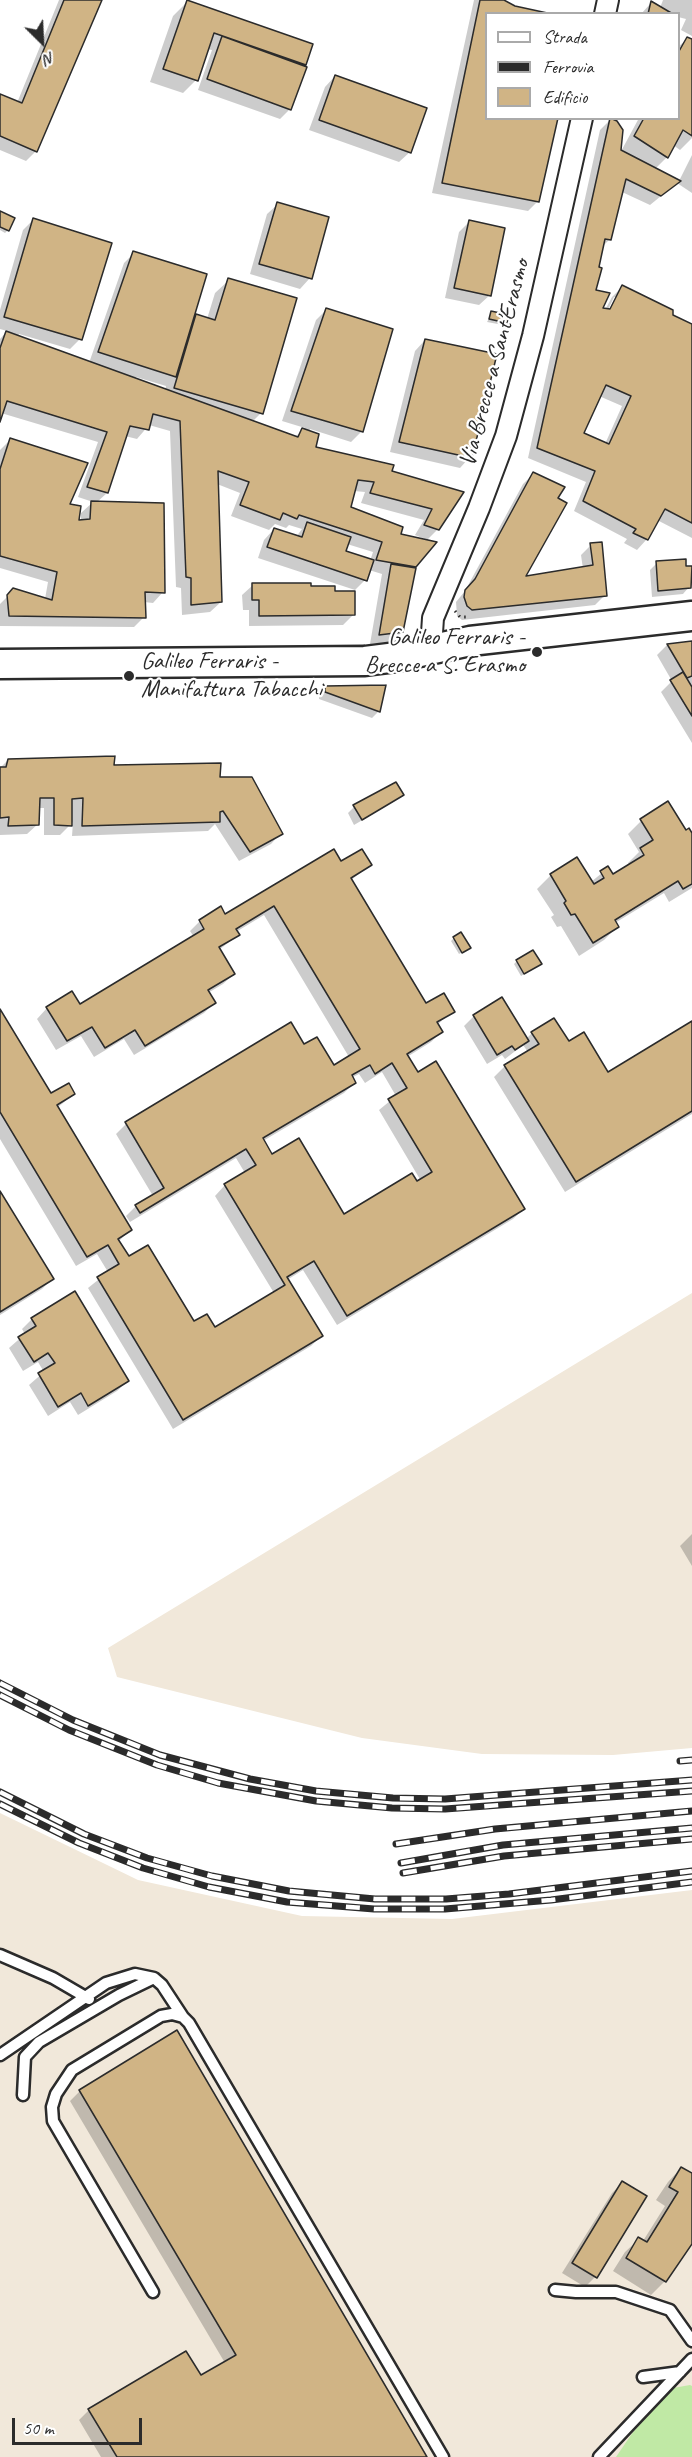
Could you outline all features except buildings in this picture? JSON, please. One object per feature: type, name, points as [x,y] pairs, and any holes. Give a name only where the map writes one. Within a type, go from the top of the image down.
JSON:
[{"type":"main road","points":[[0,664],[365,661],[397,657],[470,641],[692,616]]},
{"type":"street","name":"Via Brecce a Sant'Erasmo","points":[[431,648],[433,618],[506,436],[533,336],[582,120]]},
{"type":"lane","points":[[0,1955],[53,1978],[99,2007]]},
{"type":"lane","points":[[0,2055],[106,1983],[135,1974],[154,1978],[162,1984],[189,2023],[443,2457]]},
{"type":"lane","points":[[22,2095],[25,2057],[39,2042],[154,1978]]},
{"type":"lane","points":[[153,2292],[53,2121],[52,2107],[56,2094],[72,2070],[161,2016],[172,2014],[183,2017]]},
{"type":"lane","points":[[555,2290],[616,2292],[670,2310],[692,2341]]},
{"type":"lane","points":[[599,2457],[692,2359]]},
{"type":"lane","points":[[643,2377],[680,2372]]},
{"type":"shaded area","points":[[692,1293],[692,1748],[613,1755],[482,1754],[362,1738],[117,1677],[108,1648]]},
{"type":"shaded area","points":[[0,1813],[138,1880],[302,1916],[452,1919],[692,1890],[692,2457],[0,2457]]},
{"type":"green space","points":[[692,2386],[692,2457],[616,2457],[633,2432],[673,2388]]},
{"type":"railway","points":[[0,1683],[73,1720],[160,1755],[250,1779],[316,1791],[393,1798],[445,1799],[692,1780]]},
{"type":"railway","points":[[0,1695],[69,1730],[157,1765],[218,1783],[316,1801],[392,1808],[445,1809],[692,1791]]},
{"type":"railway","points":[[680,1761],[692,1760]]},
{"type":"railway","points":[[0,1792],[84,1834],[147,1858],[212,1876],[289,1891],[375,1899],[446,1899],[509,1894],[692,1871]]},
{"type":"railway","points":[[0,1804],[79,1843],[143,1868],[209,1887],[287,1902],[374,1909],[445,1909],[551,1900],[692,1882]]},
{"type":"railway","points":[[396,1844],[495,1829],[692,1811]]},
{"type":"railway","points":[[401,1863],[503,1845],[692,1828]]},
{"type":"railway","points":[[403,1873],[504,1856],[692,1839]]},
{"type":"place","name":"Galileo Ferraris - Brecce a S. Erasmo","points":[[537,652]]},
{"type":"place","name":"Galileo Ferraris - Manifattura Tabacchi","points":[[129,676]]}]
